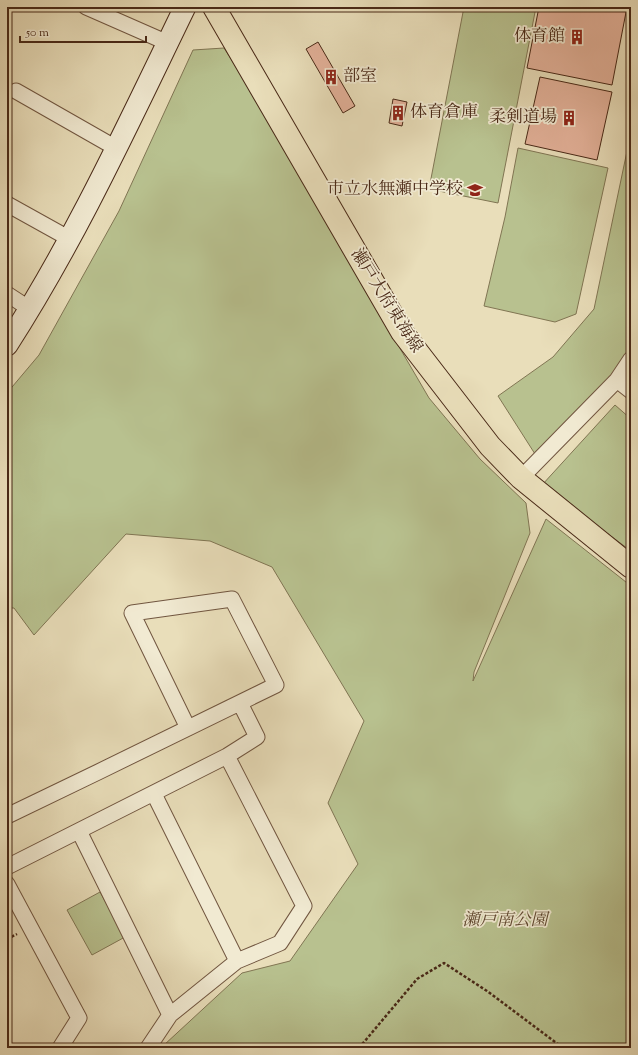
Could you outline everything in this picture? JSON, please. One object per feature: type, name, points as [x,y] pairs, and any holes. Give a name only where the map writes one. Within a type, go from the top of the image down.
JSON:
[{"type":"main road","name":"瀬戸大府東海線","points":[[214,7],[402,332],[490,446],[521,478],[631,568]]},
{"type":"street","points":[[86,7],[168,43]]},
{"type":"street","points":[[7,345],[30,309],[70,239],[185,7]]},
{"type":"street","points":[[16,91],[116,148]]},
{"type":"street","points":[[7,204],[70,239]]},
{"type":"street","points":[[7,294],[30,309]]},
{"type":"street","points":[[521,478],[617,380],[631,359]]},
{"type":"street","points":[[617,380],[631,391]]},
{"type":"street","points":[[7,816],[240,703],[276,685],[232,599],[132,613],[188,728]]},
{"type":"street","points":[[7,867],[227,756],[256,737],[240,703]]},
{"type":"street","points":[[148,1048],[170,1015],[237,961],[280,943],[304,906],[227,756]]},
{"type":"street","points":[[154,794],[237,961]]},
{"type":"street","points":[[78,831],[170,1015]]},
{"type":"street","points":[[7,884],[79,1018],[60,1048]]},
{"type":"path","points":[[359,1048],[417,979],[444,963],[487,991],[563,1048]]},
{"type":"green space","points":[[464,7],[536,7],[498,203],[429,189]]},
{"type":"green space","name":"瀬戸南公園","points":[[224,48],[281,136],[374,304],[429,398],[480,459],[526,503],[530,533],[474,672],[473,681],[546,519],[631,586],[631,1048],[168,1048],[164,1045],[242,973],[290,961],[358,864],[328,803],[364,721],[272,567],[210,541],[126,534],[34,635],[14,608],[7,608],[7,393],[39,355],[119,211],[193,50]]},
{"type":"green space","points":[[631,132],[631,351],[626,366],[535,454],[498,396],[553,357],[594,309]]},
{"type":"green space","points":[[518,148],[608,168],[576,314],[555,322],[484,306],[505,217]]},
{"type":"green space","points":[[615,405],[631,419],[631,551],[542,485]]},
{"type":"green space","points":[[100,892],[125,937],[92,955],[67,910]]},
{"type":"building","name":"体育館","points":[[539,7],[627,7],[612,85],[527,68]]},
{"type":"building","name":"部室","points":[[318,42],[355,106],[343,113],[306,49]]},
{"type":"building","name":"柔剣道場","points":[[540,77],[612,92],[597,160],[525,144]]},
{"type":"building","name":"体育倉庫","points":[[393,99],[407,102],[402,126],[389,123]]},
{"type":"place","name":"体育館","points":[[577,37]]},
{"type":"place","name":"部室","points":[[331,77]]},
{"type":"place","name":"体育倉庫","points":[[398,113]]},
{"type":"place","name":"柔剣道場","points":[[569,118]]},
{"type":"place","name":"市立水無瀬中学校","points":[[475,190]]}]
